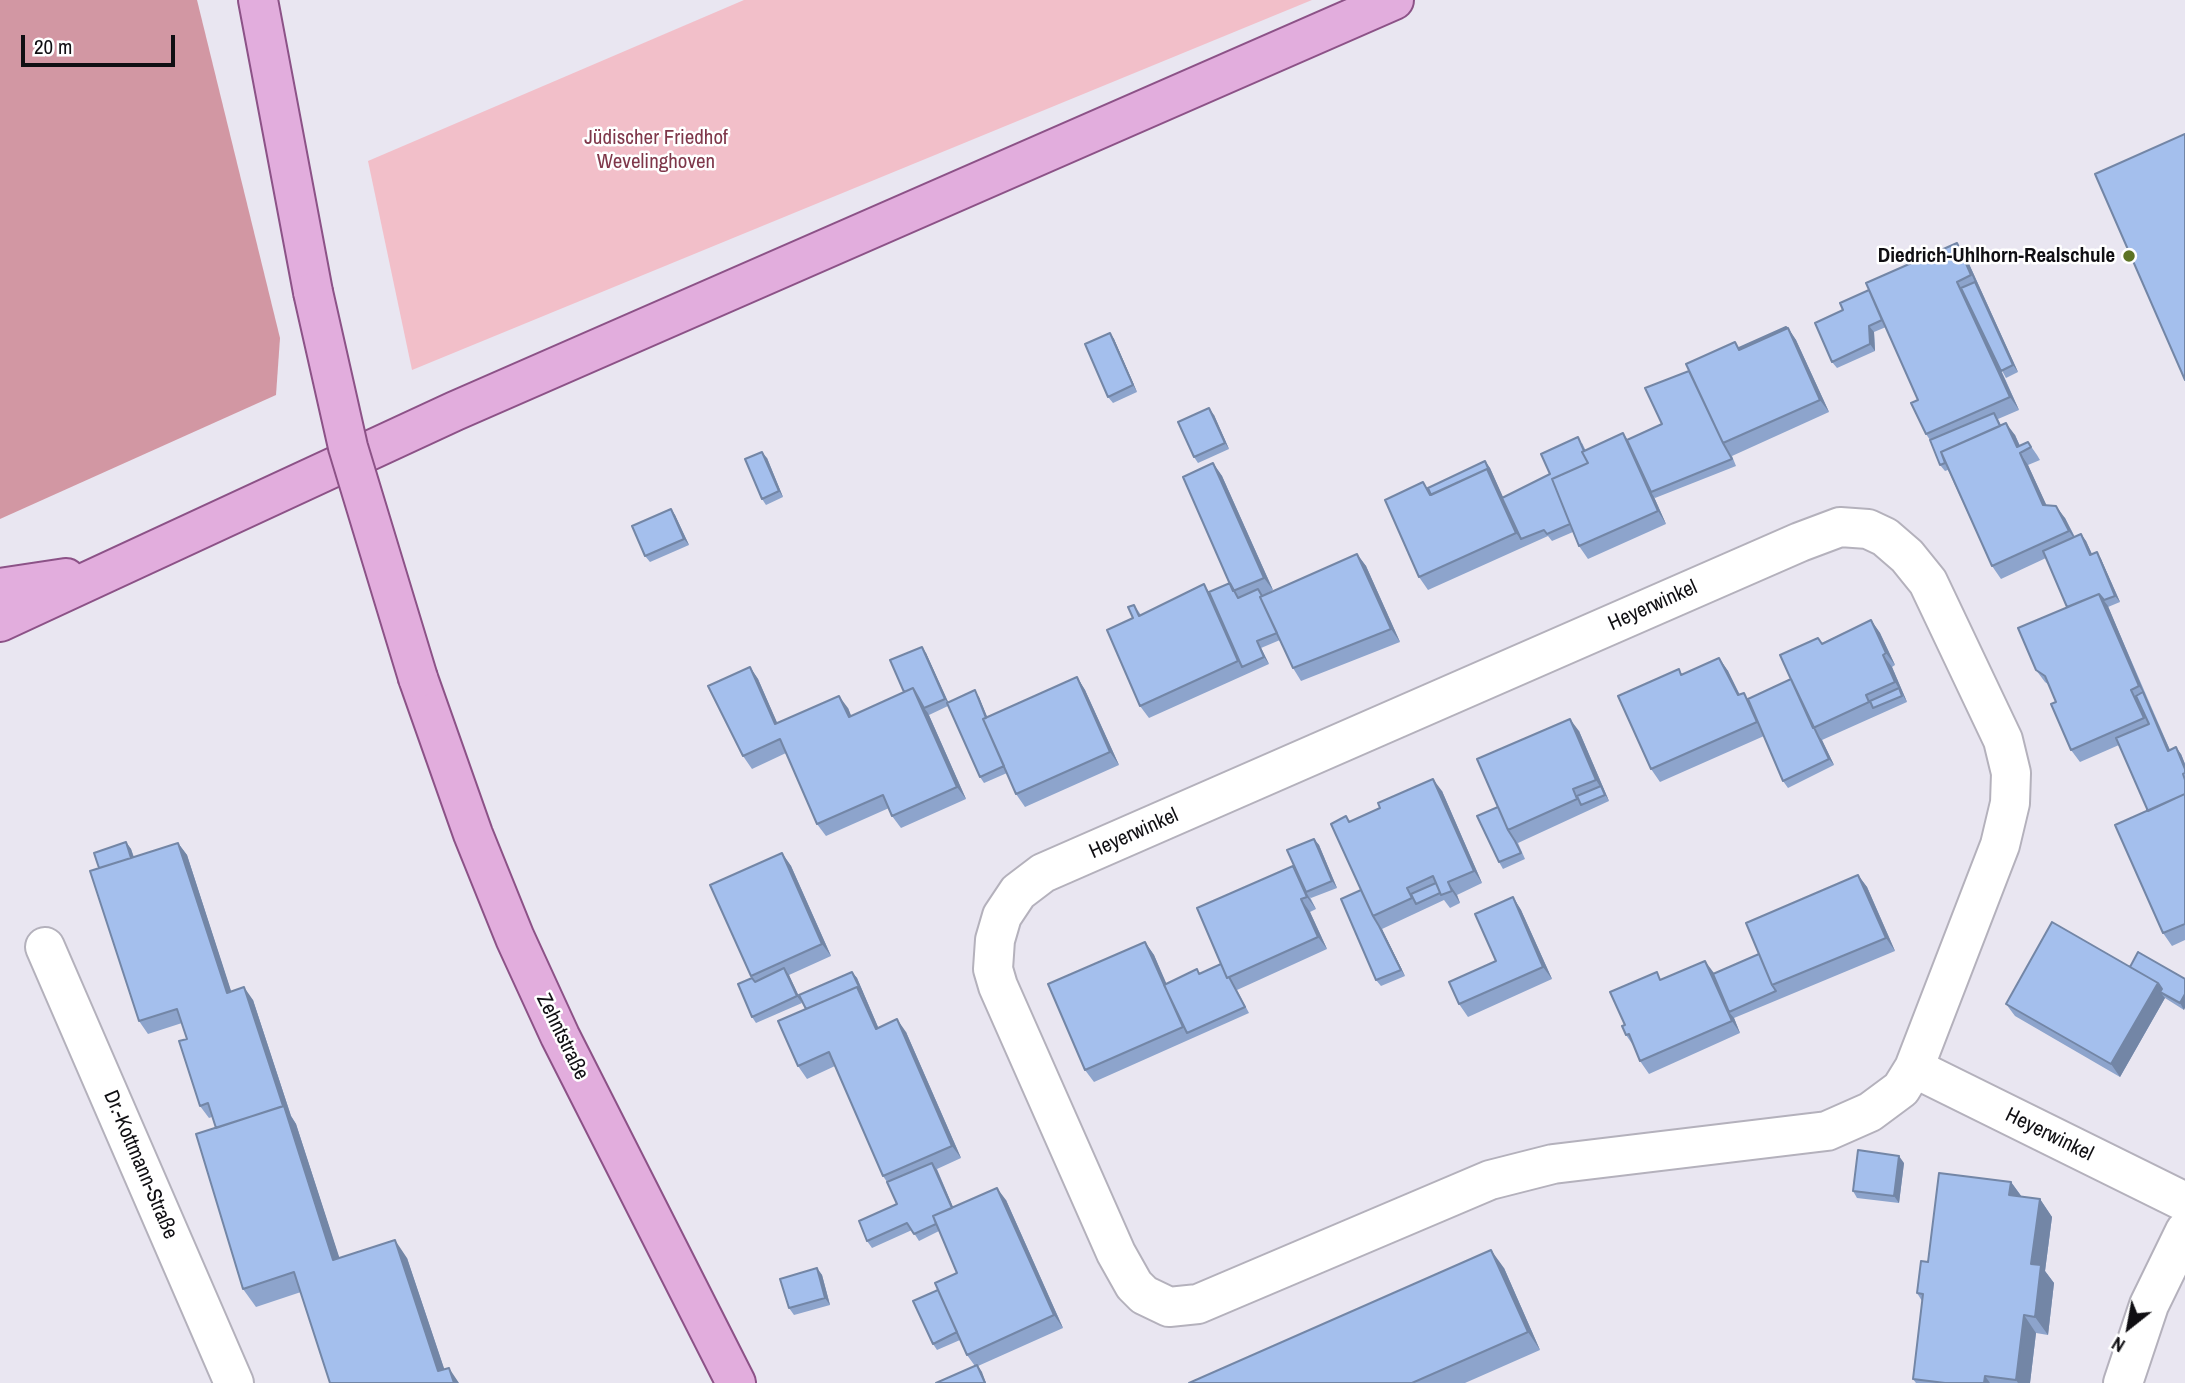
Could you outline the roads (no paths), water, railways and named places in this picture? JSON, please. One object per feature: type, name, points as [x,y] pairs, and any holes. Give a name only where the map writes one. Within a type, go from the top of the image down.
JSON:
[{"type":"main road","name":"Zehntstraße","points":[[258,0],[313,292],[348,447],[418,678],[473,834],[515,939],[560,1036],[736,1383]]},
{"type":"main road","points":[[0,622],[455,411],[1394,0]]},
{"type":"main road","points":[[0,587],[117,569]]},
{"type":"street","name":"Heyerwinkel","points":[[1840,527],[1858,527],[1877,532],[1900,548],[1928,582],[2003,740],[2011,773],[2011,796],[2005,830],[1914,1068],[1901,1089],[1880,1105],[1828,1131],[1553,1164],[1520,1171],[1457,1192],[1213,1298],[1184,1307],[1169,1307],[1144,1295],[1124,1270],[998,986],[993,953],[998,928],[1009,905],[1018,892],[1043,873],[1821,533],[1840,527]]},
{"type":"street","name":"Dr.-Kottmann-Straße","points":[[45,947],[234,1383]]},
{"type":"street","name":"Heyerwinkel","points":[[1914,1068],[2185,1202]]},
{"type":"street","points":[[2123,1383],[2149,1305],[2185,1231]]},
{"type":"place","name":"Diedrich-Uhlhorn-Realschule","points":[[2129,256]]},
{"type":"park label","name":"Jüdischer Friedhof Wevelinghoven","points":[[656,150]]}]
